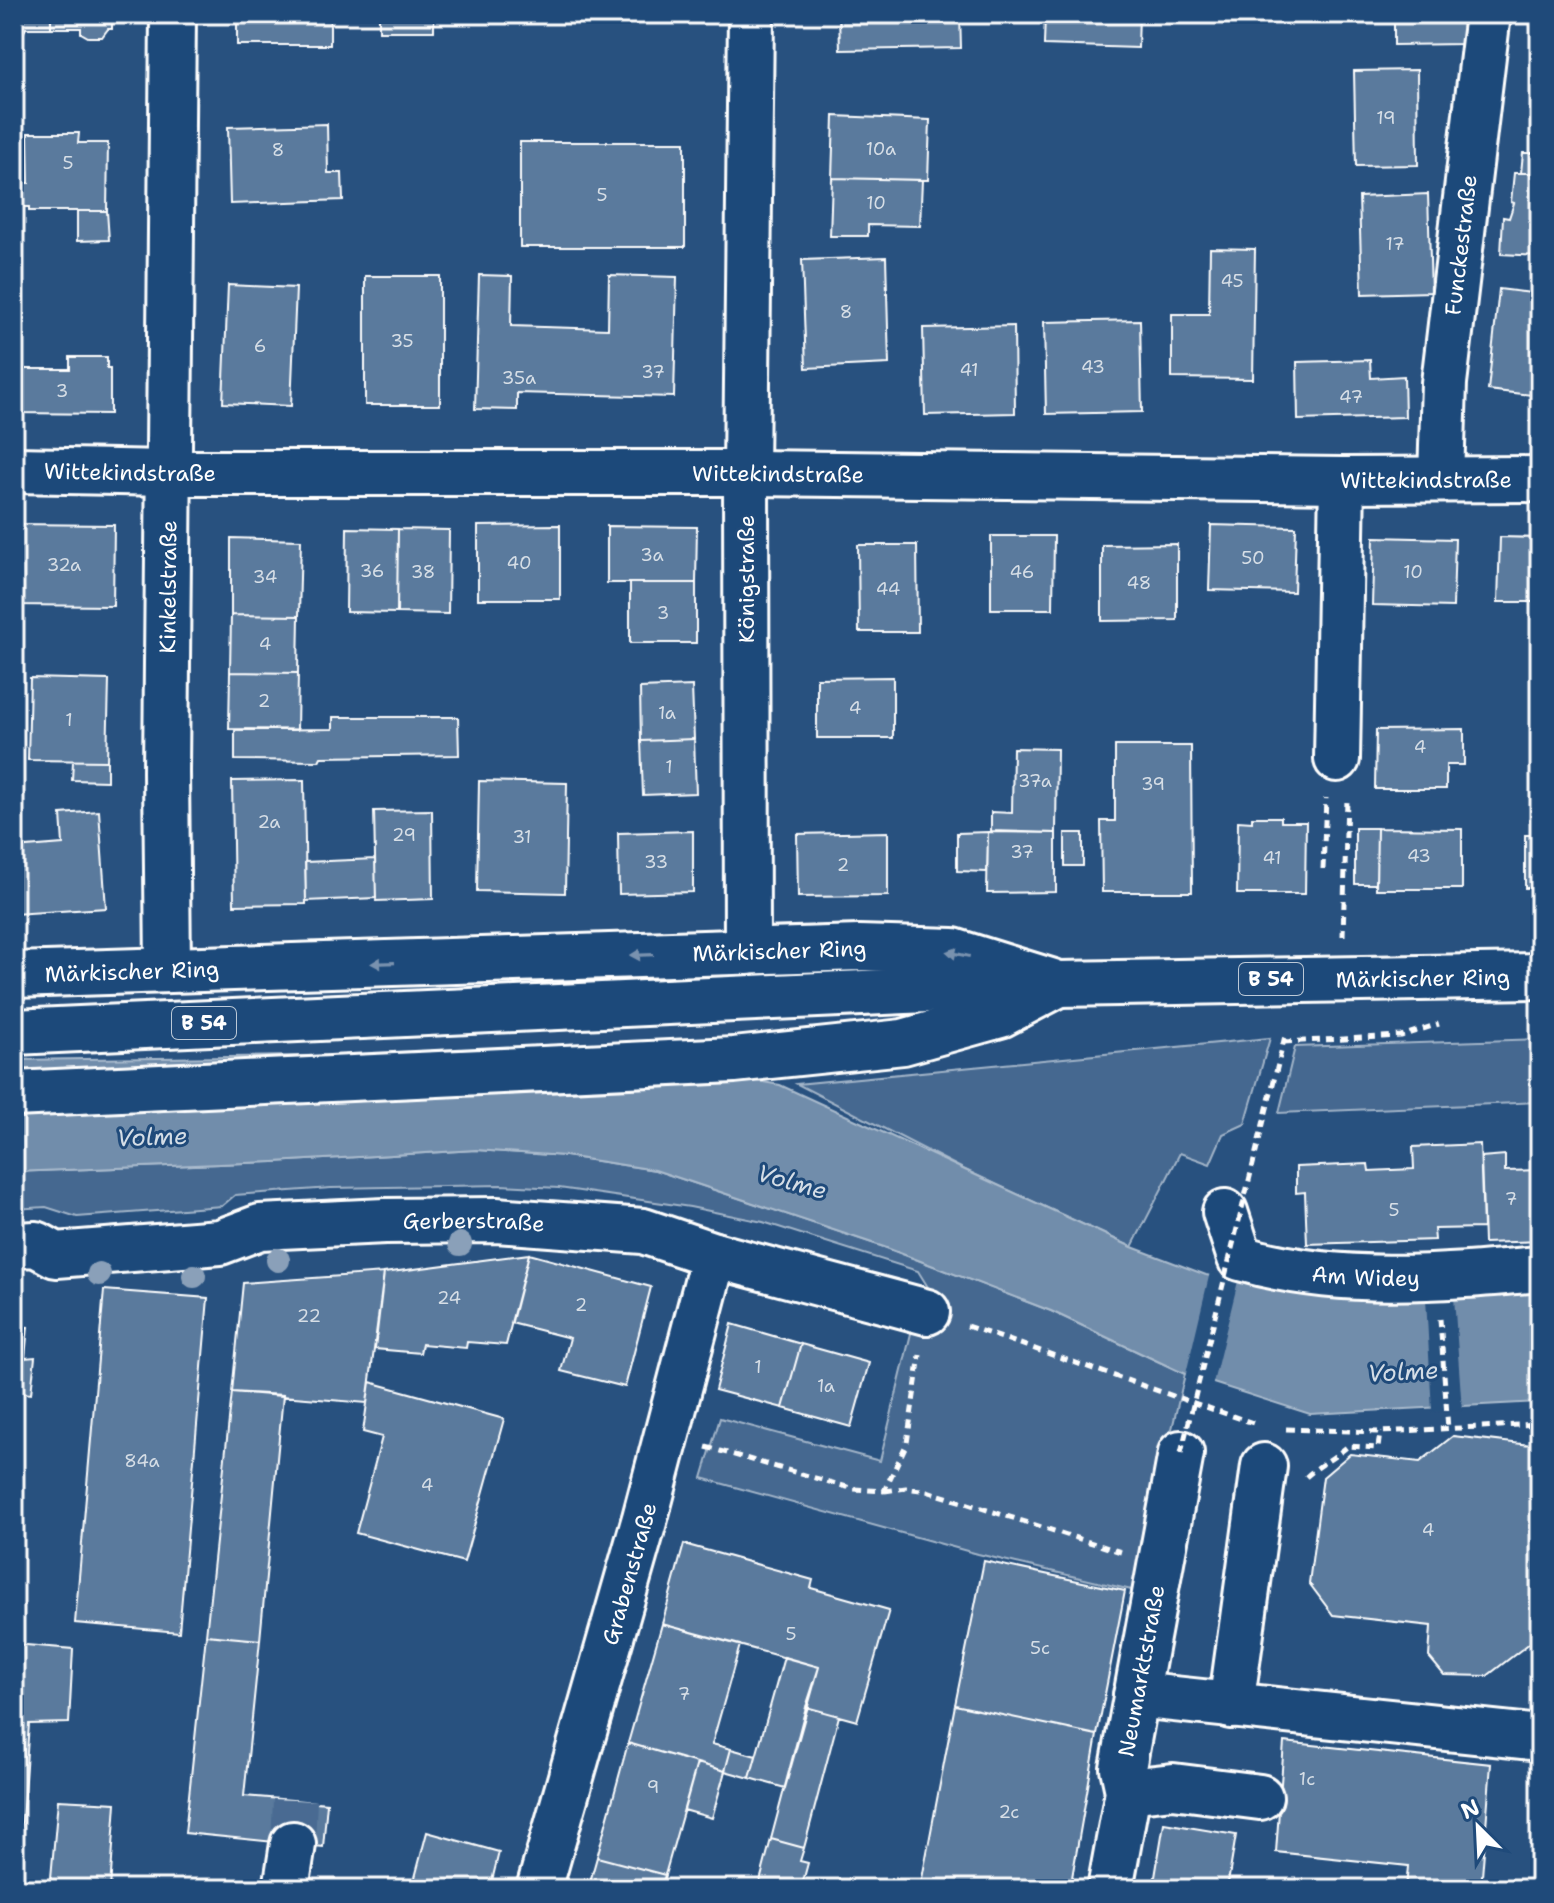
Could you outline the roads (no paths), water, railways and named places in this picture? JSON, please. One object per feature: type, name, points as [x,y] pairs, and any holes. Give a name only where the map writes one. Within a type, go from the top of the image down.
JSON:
[{"type":"street","name":"Kinkelstraße","points":[[168,969],[166,772],[173,14]]},
{"type":"street","name":"Königstraße","points":[[747,952],[746,473],[751,14]]},
{"type":"street","name":"Funckestraße","points":[[1441,478],[1444,383],[1488,14]]},
{"type":"street","name":"Wittekindstraße","points":[[14,470],[1540,479]]},
{"type":"street","points":[[1337,759],[1342,480]]},
{"type":"street","name":"Märkischer Ring","points":[[14,975],[859,948],[953,951],[1059,984],[1540,976]]},
{"type":"street","points":[[14,1094],[734,1060],[903,1042],[1000,1015],[1059,984]]},
{"type":"street","name":"B 54","points":[[14,1032],[1059,984]]},
{"type":"street","name":"Am Widey","points":[[1225,1212],[1240,1258],[1263,1265],[1342,1278],[1438,1278],[1540,1269]]},
{"type":"street","name":"Gerberstraße","points":[[14,1245],[36,1244],[56,1255],[220,1242],[260,1227],[496,1220],[643,1231],[714,1255],[927,1312]]},
{"type":"street","name":"Grabenstraße","points":[[539,1889],[645,1518],[714,1255]]},
{"type":"street","points":[[1231,1706],[1268,1440]]},
{"type":"street","name":"Neumarktstraße","points":[[1110,1889],[1128,1791],[1123,1768],[1181,1453]]},
{"type":"street","points":[[1136,1695],[1540,1738]]},
{"type":"street","points":[[1128,1791],[1173,1786],[1260,1797]]},
{"type":"water","name":"Volme","points":[[596,1052],[780,1085],[1132,1247],[1206,1275],[1364,1300],[1463,1297],[1540,1289],[1540,1402],[1310,1414],[1185,1374],[1051,1311],[884,1247],[655,1170],[565,1156],[476,1150],[14,1172],[14,1060]]},
{"type":"tunnel","points":[[293,1844],[295,1800]]}]
